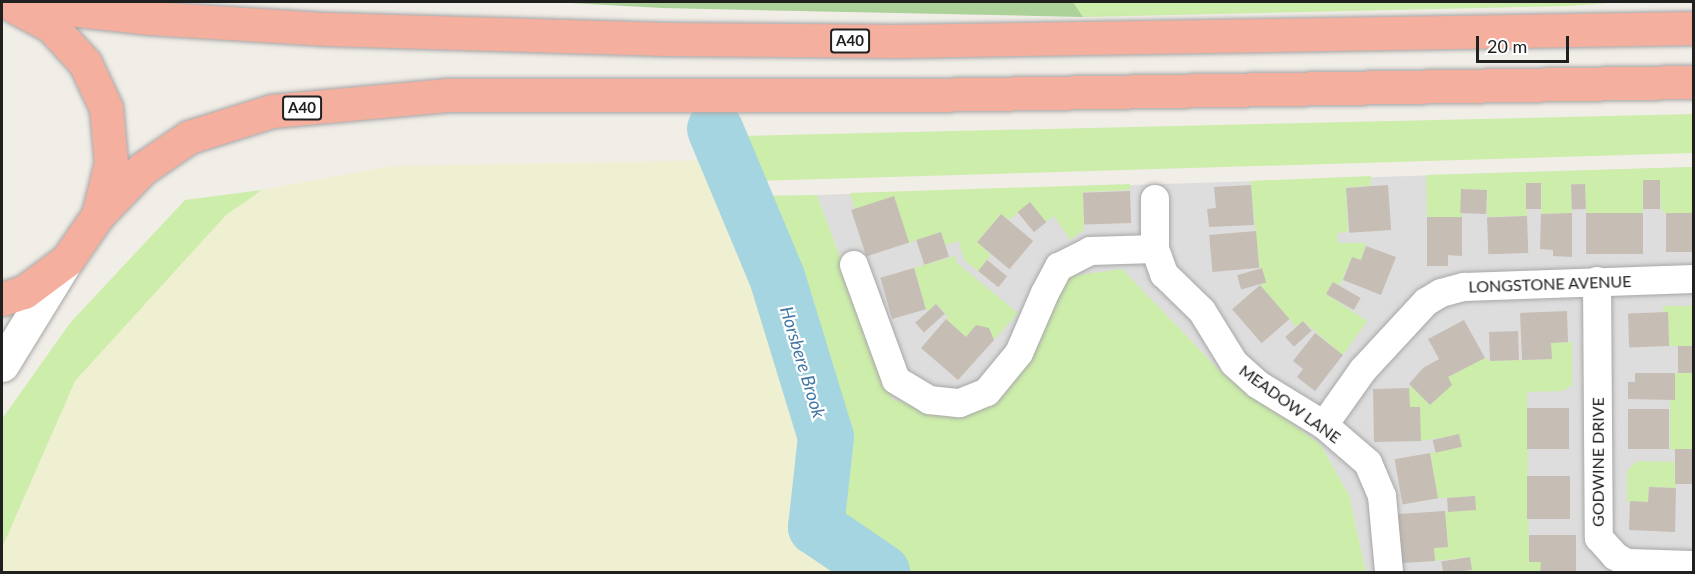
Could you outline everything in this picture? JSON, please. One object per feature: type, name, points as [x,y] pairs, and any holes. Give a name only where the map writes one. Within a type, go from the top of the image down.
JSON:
[{"type":"highway","name":"A40","points":[[5,2],[150,18],[327,29],[666,39],[895,41],[1694,28]]},
{"type":"highway","points":[[2,298],[24,292],[68,260],[98,215],[111,163],[106,108],[85,63],[51,26],[5,2]]},
{"type":"highway","name":"A40","points":[[98,215],[142,169],[189,137],[272,111],[447,95],[923,95],[1694,82]]},
{"type":"street","name":"MEADOW LANE","points":[[1155,199],[1155,249],[1164,274],[1202,311],[1234,363],[1257,384],[1324,425],[1368,463],[1382,496],[1389,573]]},
{"type":"street","points":[[854,265],[896,380],[929,400],[960,403],[987,392],[1019,353],[1059,267],[1090,250],[1155,249]]},
{"type":"street","points":[[2,365],[68,260]]},
{"type":"street","name":"LONGSTONE AVENUE","points":[[1324,425],[1363,370],[1426,302],[1441,293],[1464,287],[1694,279]]},
{"type":"street","name":"GODWINE DRIVE","points":[[1597,281],[1599,538],[1615,556],[1627,563],[1694,565]]},
{"type":"shaded area","points":[[1693,167],[1693,572],[1366,572],[1349,495],[1320,444],[1225,376],[1122,269],[969,413],[893,400],[817,195]]},
{"type":"green space","points":[[553,2],[1073,2],[1083,17],[662,8]]},
{"type":"green space","points":[[1073,2],[1622,2],[1570,6],[1083,17]]},
{"type":"green space","points":[[1694,114],[1693,153],[756,181],[742,136]]},
{"type":"green space","points":[[728,160],[777,277],[826,437],[816,527],[882,572],[2,572],[2,548],[75,381],[226,215],[262,190],[392,166]]},
{"type":"green space","points":[[1693,167],[1693,213],[1666,214],[1661,209],[1660,180],[1643,181],[1643,213],[1586,213],[1585,184],[1571,185],[1572,213],[1541,214],[1541,184],[1527,184],[1527,216],[1487,217],[1487,190],[1462,189],[1462,217],[1427,217],[1426,175]]},
{"type":"green space","points":[[1371,176],[1371,186],[1346,187],[1348,232],[1337,233],[1338,243],[1366,243],[1361,260],[1352,257],[1340,285],[1333,282],[1326,294],[1367,321],[1343,355],[1303,321],[1296,327],[1260,285],[1266,282],[1259,264],[1250,181]]},
{"type":"green space","points":[[1130,184],[1130,190],[1083,192],[1084,230],[1070,240],[1054,216],[1046,222],[1030,203],[1009,220],[1001,214],[977,242],[991,255],[978,271],[964,260],[959,241],[945,245],[941,232],[909,243],[855,209],[850,193]]},
{"type":"green space","points":[[262,190],[226,215],[75,381],[2,548],[2,419],[70,323],[185,200]]},
{"type":"green space","points":[[817,195],[893,400],[969,413],[1063,277],[1122,269],[1225,376],[1320,444],[1349,495],[1366,572],[882,572],[816,527],[826,437],[744,196]]},
{"type":"green space","points":[[955,256],[957,263],[1018,313],[994,340],[989,328],[966,337],[946,319],[948,317],[937,304],[928,311],[926,309],[914,268]]},
{"type":"green space","points":[[1663,306],[1693,306],[1693,346],[1669,346],[1668,313],[1663,312]]},
{"type":"green space","points":[[1572,342],[1572,385],[1563,391],[1527,392],[1529,561],[1541,562],[1540,572],[1455,572],[1471,570],[1470,557],[1435,561],[1434,548],[1448,547],[1445,511],[1475,510],[1475,497],[1438,498],[1430,453],[1461,447],[1459,435],[1421,441],[1410,407],[1409,388],[1411,386],[1430,405],[1451,385],[1448,377],[1485,358],[1490,361],[1551,359],[1551,343]]},
{"type":"green space","points":[[1675,373],[1693,373],[1693,449],[1670,450],[1670,400],[1675,399]]},
{"type":"green space","points":[[1637,461],[1675,462],[1676,488],[1649,487],[1648,502],[1630,501],[1627,504],[1627,471]]},
{"type":"building","points":[[1643,180],[1660,180],[1660,209],[1643,209]]},
{"type":"building","points":[[1526,183],[1541,183],[1541,209],[1526,209]]},
{"type":"building","points":[[1571,184],[1585,184],[1586,209],[1572,209]]},
{"type":"building","points":[[1251,185],[1254,225],[1209,227],[1207,209],[1216,208],[1214,187]]},
{"type":"building","points":[[1388,185],[1391,230],[1349,233],[1346,188]]},
{"type":"building","points":[[1461,189],[1487,190],[1486,214],[1460,213]]},
{"type":"building","points":[[1130,191],[1131,223],[1084,225],[1083,193]]},
{"type":"building","points":[[894,196],[909,243],[866,257],[851,210]]},
{"type":"building","points":[[1030,202],[1046,222],[1034,232],[1018,212]]},
{"type":"building","points":[[1572,213],[1572,257],[1553,256],[1553,250],[1540,249],[1541,214]]},
{"type":"building","points":[[1586,213],[1643,213],[1643,254],[1586,254]]},
{"type":"building","points":[[1666,213],[1694,213],[1694,252],[1666,252]]},
{"type":"building","points":[[1001,214],[1033,241],[1009,269],[977,242]]},
{"type":"building","points":[[1527,216],[1528,253],[1488,254],[1487,217]]},
{"type":"building","points":[[1427,217],[1462,217],[1462,256],[1448,255],[1448,266],[1427,266]]},
{"type":"building","points":[[1256,231],[1259,268],[1212,272],[1209,235]]},
{"type":"building","points":[[941,232],[949,257],[924,265],[916,240]]},
{"type":"building","points":[[1366,246],[1396,257],[1381,295],[1343,280],[1352,257],[1361,260]]},
{"type":"building","points":[[987,260],[1007,276],[998,287],[978,271]]},
{"type":"building","points":[[914,268],[926,309],[892,319],[880,278]]},
{"type":"building","points":[[1262,268],[1266,282],[1241,290],[1237,275]]},
{"type":"building","points":[[1333,282],[1361,298],[1354,310],[1326,294]]},
{"type":"building","points":[[1260,285],[1290,319],[1262,343],[1232,309]]},
{"type":"building","points":[[936,304],[945,314],[924,332],[915,323]]},
{"type":"building","points":[[1567,311],[1568,342],[1551,343],[1552,359],[1522,360],[1520,313]]},
{"type":"building","points":[[1668,312],[1669,346],[1629,347],[1628,313]]},
{"type":"building","points":[[946,319],[966,337],[976,325],[989,328],[994,340],[958,380],[921,348]]},
{"type":"building","points":[[1464,320],[1485,358],[1448,377],[1452,385],[1430,405],[1409,384],[1423,368],[1439,359],[1428,339]]},
{"type":"building","points":[[1303,321],[1312,331],[1294,347],[1285,337]]},
{"type":"building","points":[[1518,331],[1519,360],[1490,361],[1489,332]]},
{"type":"building","points":[[1315,333],[1343,355],[1315,391],[1297,377],[1303,369],[1293,361]]},
{"type":"building","points":[[1678,346],[1694,346],[1694,373],[1678,373]]},
{"type":"building","points":[[1635,373],[1675,373],[1675,400],[1628,399],[1628,382],[1635,382]]},
{"type":"building","points":[[1409,388],[1410,407],[1420,407],[1421,441],[1374,442],[1373,389]]},
{"type":"building","points":[[1527,408],[1569,408],[1569,449],[1527,449]]},
{"type":"building","points":[[1628,409],[1669,409],[1669,449],[1628,449]]},
{"type":"building","points":[[1459,434],[1462,447],[1436,453],[1433,440]]},
{"type":"building","points":[[1675,449],[1694,449],[1694,484],[1675,484]]},
{"type":"building","points":[[1430,453],[1438,498],[1403,505],[1395,459]]},
{"type":"building","points":[[1527,476],[1570,476],[1570,519],[1527,519]]},
{"type":"building","points":[[1649,487],[1676,488],[1675,532],[1629,530],[1630,501],[1648,502]]},
{"type":"building","points":[[1475,496],[1476,510],[1448,512],[1447,498]]},
{"type":"building","points":[[1445,511],[1448,547],[1434,548],[1435,561],[1402,563],[1398,514]]},
{"type":"building","points":[[1529,535],[1576,535],[1576,572],[1540,572],[1541,562],[1529,562]]},
{"type":"building","points":[[1470,557],[1472,570],[1443,572],[1441,562]]},
{"type":"waterway","name":"Horsbere Brook","points":[[715,129],[777,277],[826,437],[816,527],[882,572]]}]
